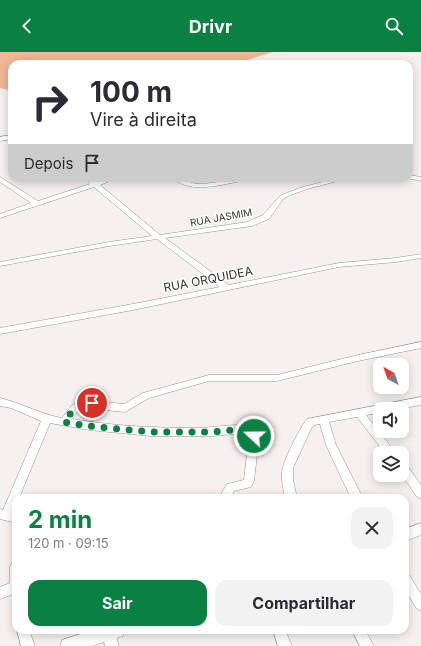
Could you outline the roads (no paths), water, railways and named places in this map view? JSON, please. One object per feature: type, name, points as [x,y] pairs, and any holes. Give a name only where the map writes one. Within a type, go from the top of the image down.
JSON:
[{"type":"street","points":[[0,179],[36,204]]},
{"type":"street","points":[[92,182],[158,237],[226,288]]},
{"type":"street","points":[[0,216],[104,182]]},
{"type":"street","points":[[184,182],[199,186],[222,182]]},
{"type":"street","name":"RUA JASMIM","points":[[0,264],[58,252],[234,227],[256,222],[269,214],[277,203],[286,195],[305,188],[330,182]]},
{"type":"street","name":"RUA ORQUIDEA","points":[[0,330],[133,306],[339,265],[396,260],[421,256]]},
{"type":"street","points":[[64,422],[75,408],[86,404],[125,408],[146,394],[208,378],[277,378],[358,358],[421,345]]},
{"type":"street","points":[[290,494],[286,469],[289,459],[305,429],[311,422],[421,401]]},
{"type":"street","points":[[0,402],[13,405],[46,419],[89,426],[151,432],[251,430],[254,436],[250,478],[247,484],[231,487],[227,494]]},
{"type":"street","points":[[360,413],[386,446]]},
{"type":"street","points":[[16,494],[46,419]]},
{"type":"street","points":[[323,420],[331,445],[355,494]]},
{"type":"street","points":[[409,477],[421,494]]},
{"type":"street","points":[[7,516],[12,504]]},
{"type":"street","points":[[409,534],[421,529]]},
{"type":"street","points":[[409,586],[421,605]]},
{"type":"street","points":[[0,593],[12,588]]},
{"type":"street","points":[[24,634],[28,646]]},
{"type":"street","points":[[280,634],[285,646]]},
{"type":"street","points":[[360,634],[367,646]]},
{"type":"street","points":[[68,646],[111,635]]}]
